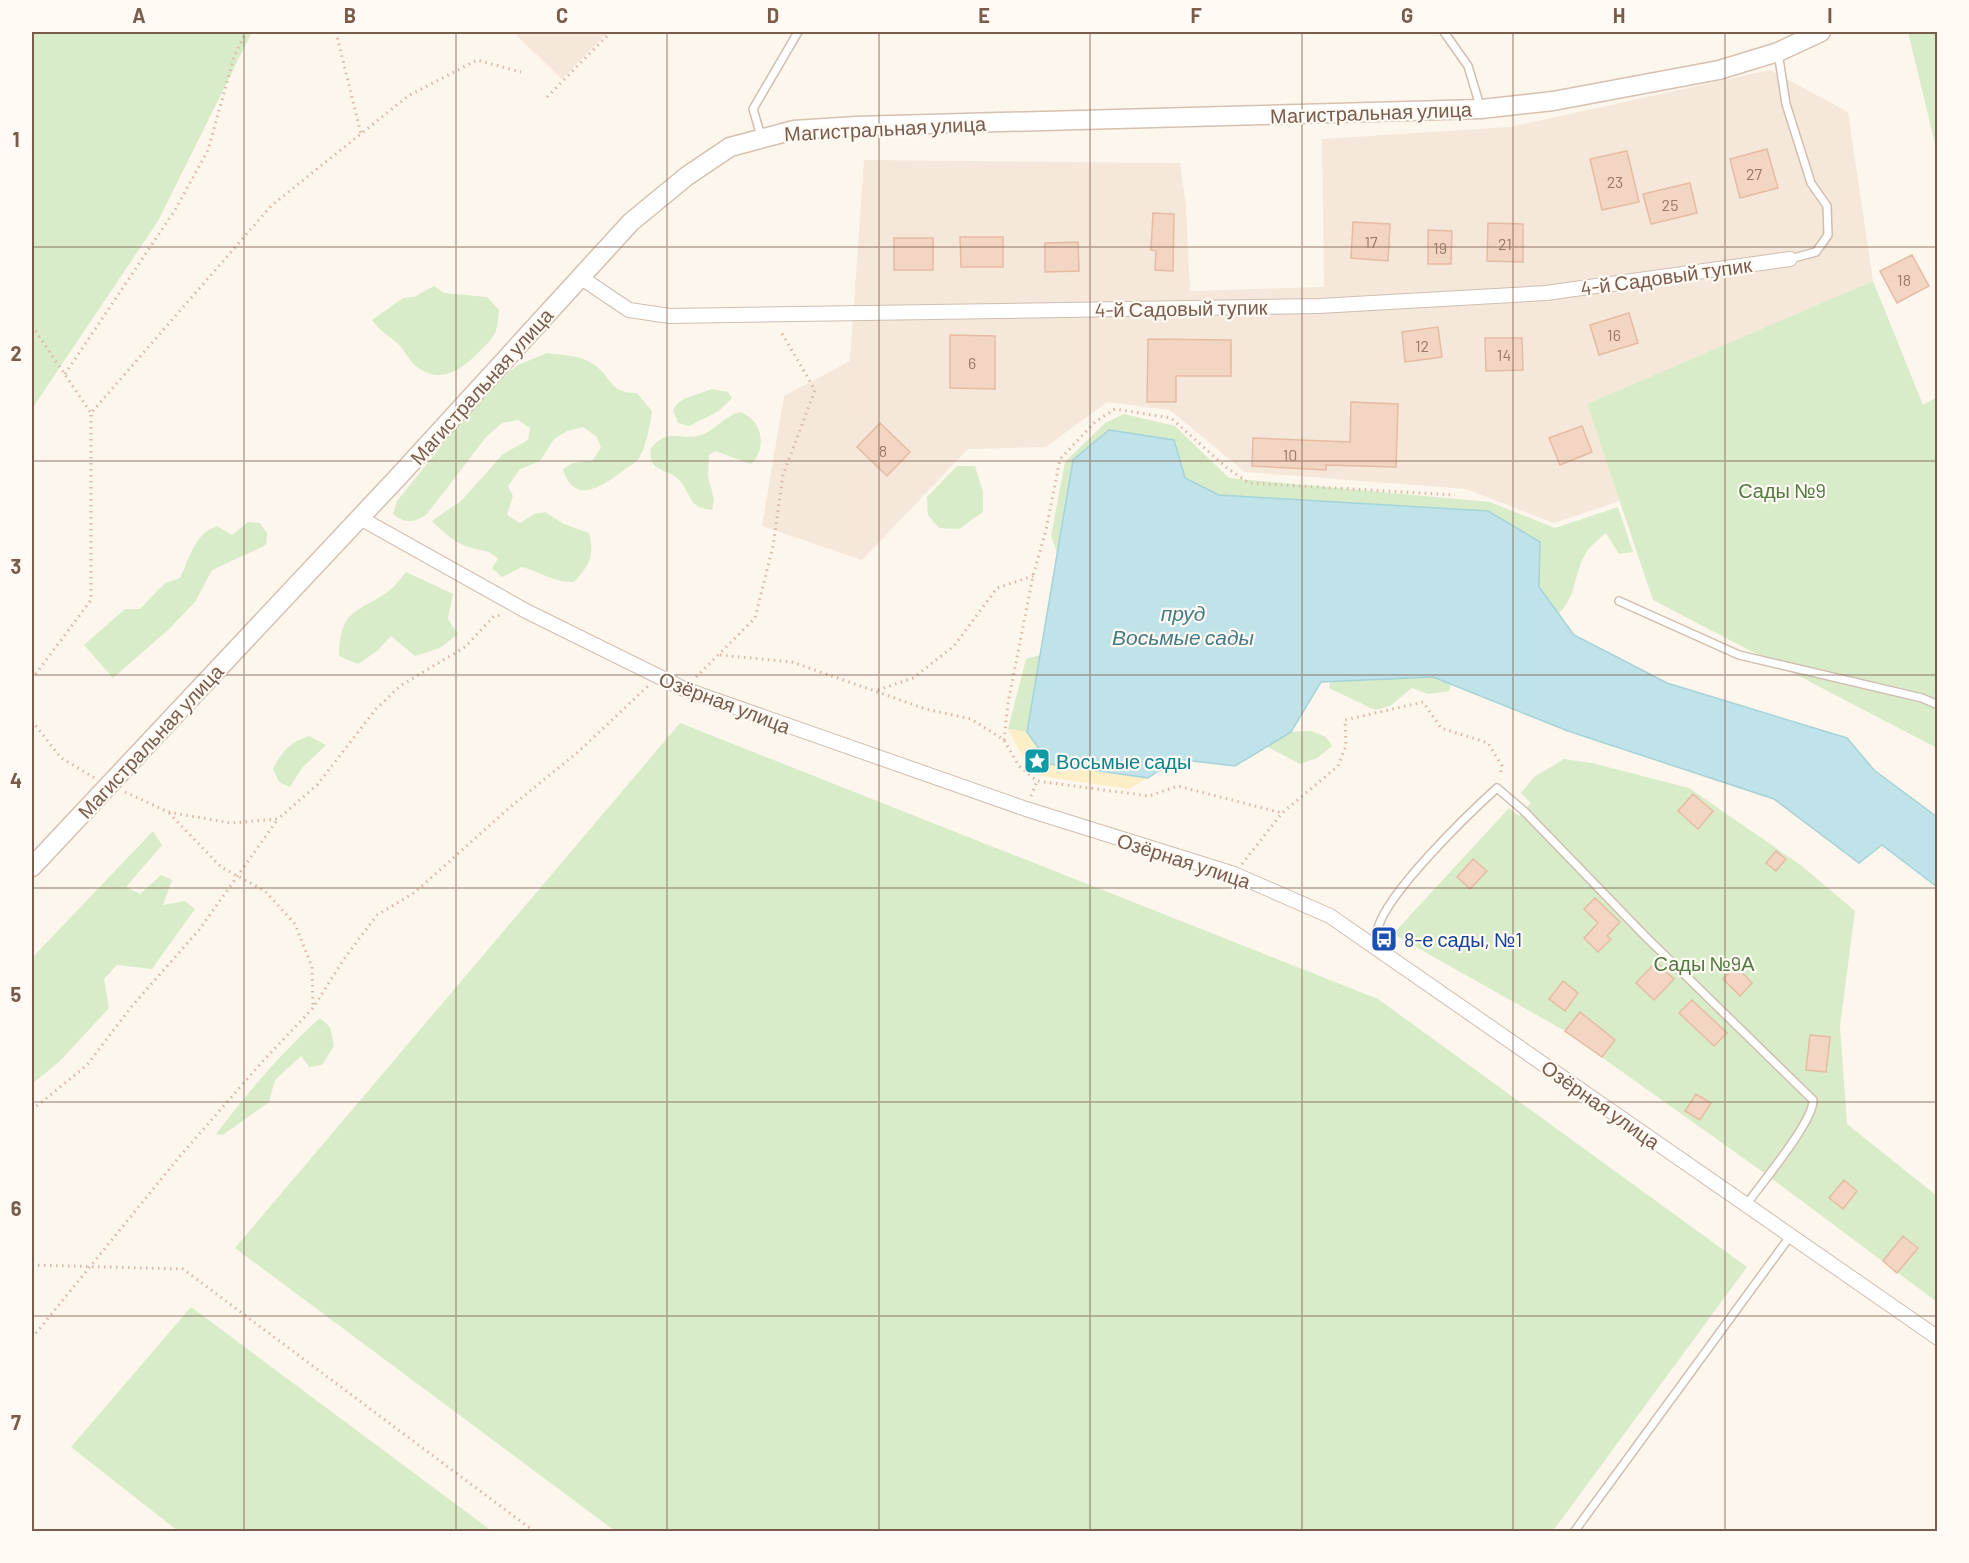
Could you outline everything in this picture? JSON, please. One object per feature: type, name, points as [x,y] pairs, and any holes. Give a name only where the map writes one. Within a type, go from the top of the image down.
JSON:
[{"type":"street","name":"Магистральная улица","points":[[32,867],[360,518],[631,222],[687,176],[730,147],[761,136],[794,129],[1480,109],[1553,100],[1719,70],[1778,52],[1821,32]]},
{"type":"street","name":"4-й Садовый тупик","points":[[580,277],[629,310],[670,316],[1319,306],[1546,293],[1790,259]]},
{"type":"street","name":"Озёрная улица","points":[[360,518],[526,611],[684,688],[1026,809],[1234,874],[1330,916],[1938,1338]]},
{"type":"lane","points":[[761,136],[753,109],[798,32]]},
{"type":"lane","points":[[1444,32],[1468,66],[1480,109]]},
{"type":"lane","points":[[1778,52],[1786,104],[1811,183],[1827,206],[1828,235],[1816,252],[1790,259]]},
{"type":"lane","points":[[1619,601],[1739,655],[1922,698],[1938,705]]},
{"type":"lane","points":[[1375,947],[1378,927],[1393,900],[1465,816],[1497,788],[1524,811],[1645,936],[1813,1100],[1813,1108],[1804,1125],[1746,1205]]},
{"type":"lane","points":[[1574,1532],[1791,1235]]},
{"type":"path","points":[[65,374],[175,210],[208,150],[234,57],[246,32]]},
{"type":"path","points":[[336,32],[361,134]]},
{"type":"path","points":[[547,97],[611,32]]},
{"type":"path","points":[[91,413],[271,206],[408,96],[477,60],[521,72]]},
{"type":"path","points":[[684,688],[755,618],[773,546],[783,475],[815,390],[772,314]]},
{"type":"path","points":[[32,326],[91,413],[91,600],[32,679]]},
{"type":"path","points":[[1004,740],[1008,703],[1033,576],[1046,530],[1060,459],[1095,422],[1115,409],[1171,418],[1227,468],[1249,483],[1455,495]]},
{"type":"path","points":[[877,690],[913,678],[954,646],[997,588],[1033,576]]},
{"type":"path","points":[[32,1110],[87,1065],[132,1006],[199,930],[279,819],[316,785],[376,709],[400,686],[465,647],[494,616],[526,611]]},
{"type":"path","points":[[720,655],[792,662],[926,709],[971,719],[1004,740],[1019,766],[1037,781],[1149,796],[1178,786],[1282,813]]},
{"type":"path","points":[[32,1338],[87,1268],[254,1070],[312,1008],[344,958],[376,915],[414,893],[509,808],[578,752],[658,677]]},
{"type":"path","points":[[1234,874],[1282,813],[1338,766],[1346,746],[1346,720],[1423,702],[1441,728],[1488,743],[1502,766],[1497,788]]},
{"type":"path","points":[[32,721],[61,758],[109,786],[168,812],[231,823],[279,819]]},
{"type":"path","points":[[168,812],[212,859],[265,891],[295,924],[312,967],[312,1008]]},
{"type":"path","points":[[32,1265],[183,1269],[535,1532]]},
{"type":"shaded area","points":[[513,32],[608,32],[562,79]]},
{"type":"shaded area","points":[[1770,70],[1848,112],[1873,281],[1588,404],[1620,501],[1554,523],[1466,489],[1245,472],[1170,410],[1107,402],[1046,447],[968,449],[862,560],[762,526],[784,396],[850,361],[864,160],[1180,163],[1186,206],[1190,291],[1324,287],[1322,139],[1510,127]]},
{"type":"green space","points":[[32,32],[252,32],[158,221],[32,409]]},
{"type":"green space","points":[[1908,32],[1937,32],[1937,152]]},
{"type":"green space","name":"Сады №9","points":[[1873,281],[1923,405],[1937,397],[1937,748],[1653,600],[1587,404]]},
{"type":"green space","points":[[434,286],[444,293],[487,297],[499,310],[496,330],[489,342],[457,370],[442,375],[434,375],[417,367],[399,345],[372,320],[403,298],[414,297]]},
{"type":"green space","points":[[547,353],[588,361],[616,387],[637,393],[652,411],[645,444],[637,461],[600,486],[582,490],[575,488],[568,481],[563,469],[573,463],[592,461],[601,448],[597,437],[583,427],[567,431],[554,439],[540,461],[520,469],[508,486],[513,496],[507,515],[520,523],[534,514],[545,512],[564,524],[589,533],[591,554],[584,571],[574,582],[554,579],[522,567],[502,577],[492,568],[498,559],[494,555],[459,543],[432,521],[462,500],[503,454],[528,440],[530,428],[518,420],[502,423],[487,436],[427,514],[410,521],[393,514],[397,501],[488,388],[518,365]]},
{"type":"green space","points":[[712,389],[728,392],[732,398],[719,411],[689,426],[678,423],[673,410],[677,404],[684,399]]},
{"type":"green space","points":[[740,412],[758,427],[760,450],[751,464],[715,451],[709,455],[708,476],[714,499],[712,510],[698,506],[691,500],[679,480],[655,466],[652,462],[651,448],[664,437],[690,437],[704,434],[730,416]]},
{"type":"green space","points":[[1124,414],[1175,426],[1229,478],[1490,502],[1555,528],[1618,507],[1633,552],[1619,554],[1606,533],[1583,558],[1569,599],[1558,614],[1538,587],[1539,542],[1488,511],[1219,495],[1185,478],[1073,460],[1057,553],[1051,536],[1065,462],[1105,423]]},
{"type":"green space","points":[[957,466],[975,466],[983,492],[983,512],[959,529],[939,528],[928,515],[927,497]]},
{"type":"green space","points":[[248,522],[260,523],[267,533],[266,545],[212,570],[195,602],[168,630],[113,678],[84,645],[125,609],[140,609],[165,583],[180,578],[194,547],[209,530],[217,526],[232,535]]},
{"type":"green space","points":[[406,572],[453,594],[448,619],[458,634],[440,648],[415,656],[391,636],[377,651],[358,664],[339,656],[340,640],[347,620],[390,590]]},
{"type":"green space","points":[[1040,655],[1027,732],[1008,729],[1026,659]]},
{"type":"green space","points":[[1432,677],[1451,684],[1449,691],[1428,694],[1412,688],[1390,706],[1375,710],[1329,688],[1330,682]]},
{"type":"green space","points":[[680,723],[1378,999],[1747,1267],[1553,1531],[615,1531],[235,1248]]},
{"type":"green space","points":[[1311,731],[1326,737],[1332,746],[1317,758],[1300,764],[1266,746],[1291,732]]},
{"type":"green space","points":[[309,736],[326,745],[302,768],[290,787],[279,782],[273,769],[280,757],[292,744]]},
{"type":"green space","name":"Сады №9А","points":[[1564,759],[1592,763],[1689,788],[1802,866],[1855,911],[1840,1026],[1847,1124],[1937,1196],[1937,1302],[1767,1175],[1565,1031],[1393,934],[1509,808],[1519,816],[1531,803],[1521,793],[1534,777]]},
{"type":"green space","points":[[153,831],[162,845],[126,887],[140,894],[161,875],[172,880],[163,905],[185,901],[195,909],[152,969],[117,965],[104,979],[109,1008],[60,1061],[32,1084],[32,958]]},
{"type":"green space","points":[[320,1018],[330,1027],[334,1046],[322,1065],[309,1067],[301,1056],[275,1080],[269,1102],[223,1135],[216,1134],[265,1073]]},
{"type":"green space","points":[[191,1307],[492,1531],[178,1531],[71,1447]]},
{"type":"sand","name":"Восьмые сады","points":[[1008,729],[1027,732],[1051,764],[1148,778],[1129,789],[1040,776],[1023,757]]},
{"type":"water","name":"пруд Восьмые сады","points":[[1109,430],[1174,440],[1185,478],[1219,495],[1488,511],[1540,542],[1539,587],[1574,635],[1667,683],[1847,738],[1874,770],[1937,817],[1938,820],[1937,921],[1937,887],[1882,845],[1859,863],[1774,799],[1568,731],[1433,677],[1321,682],[1291,732],[1235,766],[1176,759],[1148,778],[1050,764],[1027,732],[1073,460]]},
{"type":"building","points":[[1767,149],[1778,188],[1740,198],[1730,159]]},
{"type":"building","points":[[1627,151],[1639,202],[1602,210],[1590,159]]},
{"type":"building","points":[[1690,183],[1697,213],[1651,224],[1643,194]]},
{"type":"building","points":[[1153,213],[1174,214],[1173,271],[1155,270],[1156,251],[1151,250]]},
{"type":"building","points":[[1353,222],[1390,224],[1388,261],[1351,258]]},
{"type":"building","points":[[1488,223],[1523,224],[1523,262],[1487,261]]},
{"type":"building","points":[[1428,230],[1452,231],[1451,264],[1428,264]]},
{"type":"building","points":[[960,237],[1003,237],[1003,267],[961,267]]},
{"type":"building","points":[[894,238],[933,238],[933,270],[894,270]]},
{"type":"building","points":[[1078,242],[1079,271],[1045,272],[1045,243]]},
{"type":"building","points":[[1912,255],[1929,286],[1897,303],[1880,271]]},
{"type":"building","points":[[1629,313],[1638,343],[1599,355],[1590,325]]},
{"type":"building","points":[[1438,327],[1442,357],[1405,362],[1402,332]]},
{"type":"building","points":[[950,335],[995,336],[995,389],[950,388]]},
{"type":"building","points":[[1485,338],[1522,338],[1523,370],[1486,371]]},
{"type":"building","points":[[1148,339],[1231,340],[1231,376],[1176,376],[1176,402],[1147,402]]},
{"type":"building","points":[[1351,402],[1398,404],[1396,467],[1326,465],[1326,470],[1252,466],[1253,438],[1350,442]]},
{"type":"building","points":[[880,423],[910,452],[887,476],[857,447]]},
{"type":"building","points":[[1582,426],[1592,452],[1560,465],[1549,438]]},
{"type":"building","points":[[1693,794],[1713,811],[1698,829],[1678,811]]},
{"type":"building","points":[[1776,851],[1786,859],[1776,871],[1766,863]]},
{"type":"building","points":[[1473,859],[1487,871],[1470,889],[1457,877]]},
{"type":"building","points":[[1595,898],[1620,922],[1607,936],[1611,939],[1598,952],[1584,938],[1598,923],[1584,909]]},
{"type":"building","points":[[1656,962],[1674,979],[1654,1000],[1636,983]]},
{"type":"building","points":[[1736,966],[1752,983],[1740,996],[1723,979]]},
{"type":"building","points":[[1563,981],[1578,993],[1565,1011],[1549,999]]},
{"type":"building","points":[[1692,1000],[1727,1033],[1714,1046],[1679,1013]]},
{"type":"building","points":[[1580,1012],[1615,1040],[1602,1057],[1565,1031]]},
{"type":"building","points":[[1810,1035],[1830,1037],[1826,1072],[1806,1070]]},
{"type":"building","points":[[1696,1094],[1711,1103],[1700,1120],[1685,1111]]},
{"type":"building","points":[[1844,1180],[1857,1191],[1843,1209],[1829,1198]]},
{"type":"building","points":[[1903,1236],[1918,1248],[1897,1273],[1883,1261]]},
{"type":"place","name":"Восьмые сады","points":[[1037,761]]},
{"type":"place","name":"8-е сады, №1","points":[[1384,939]]}]
